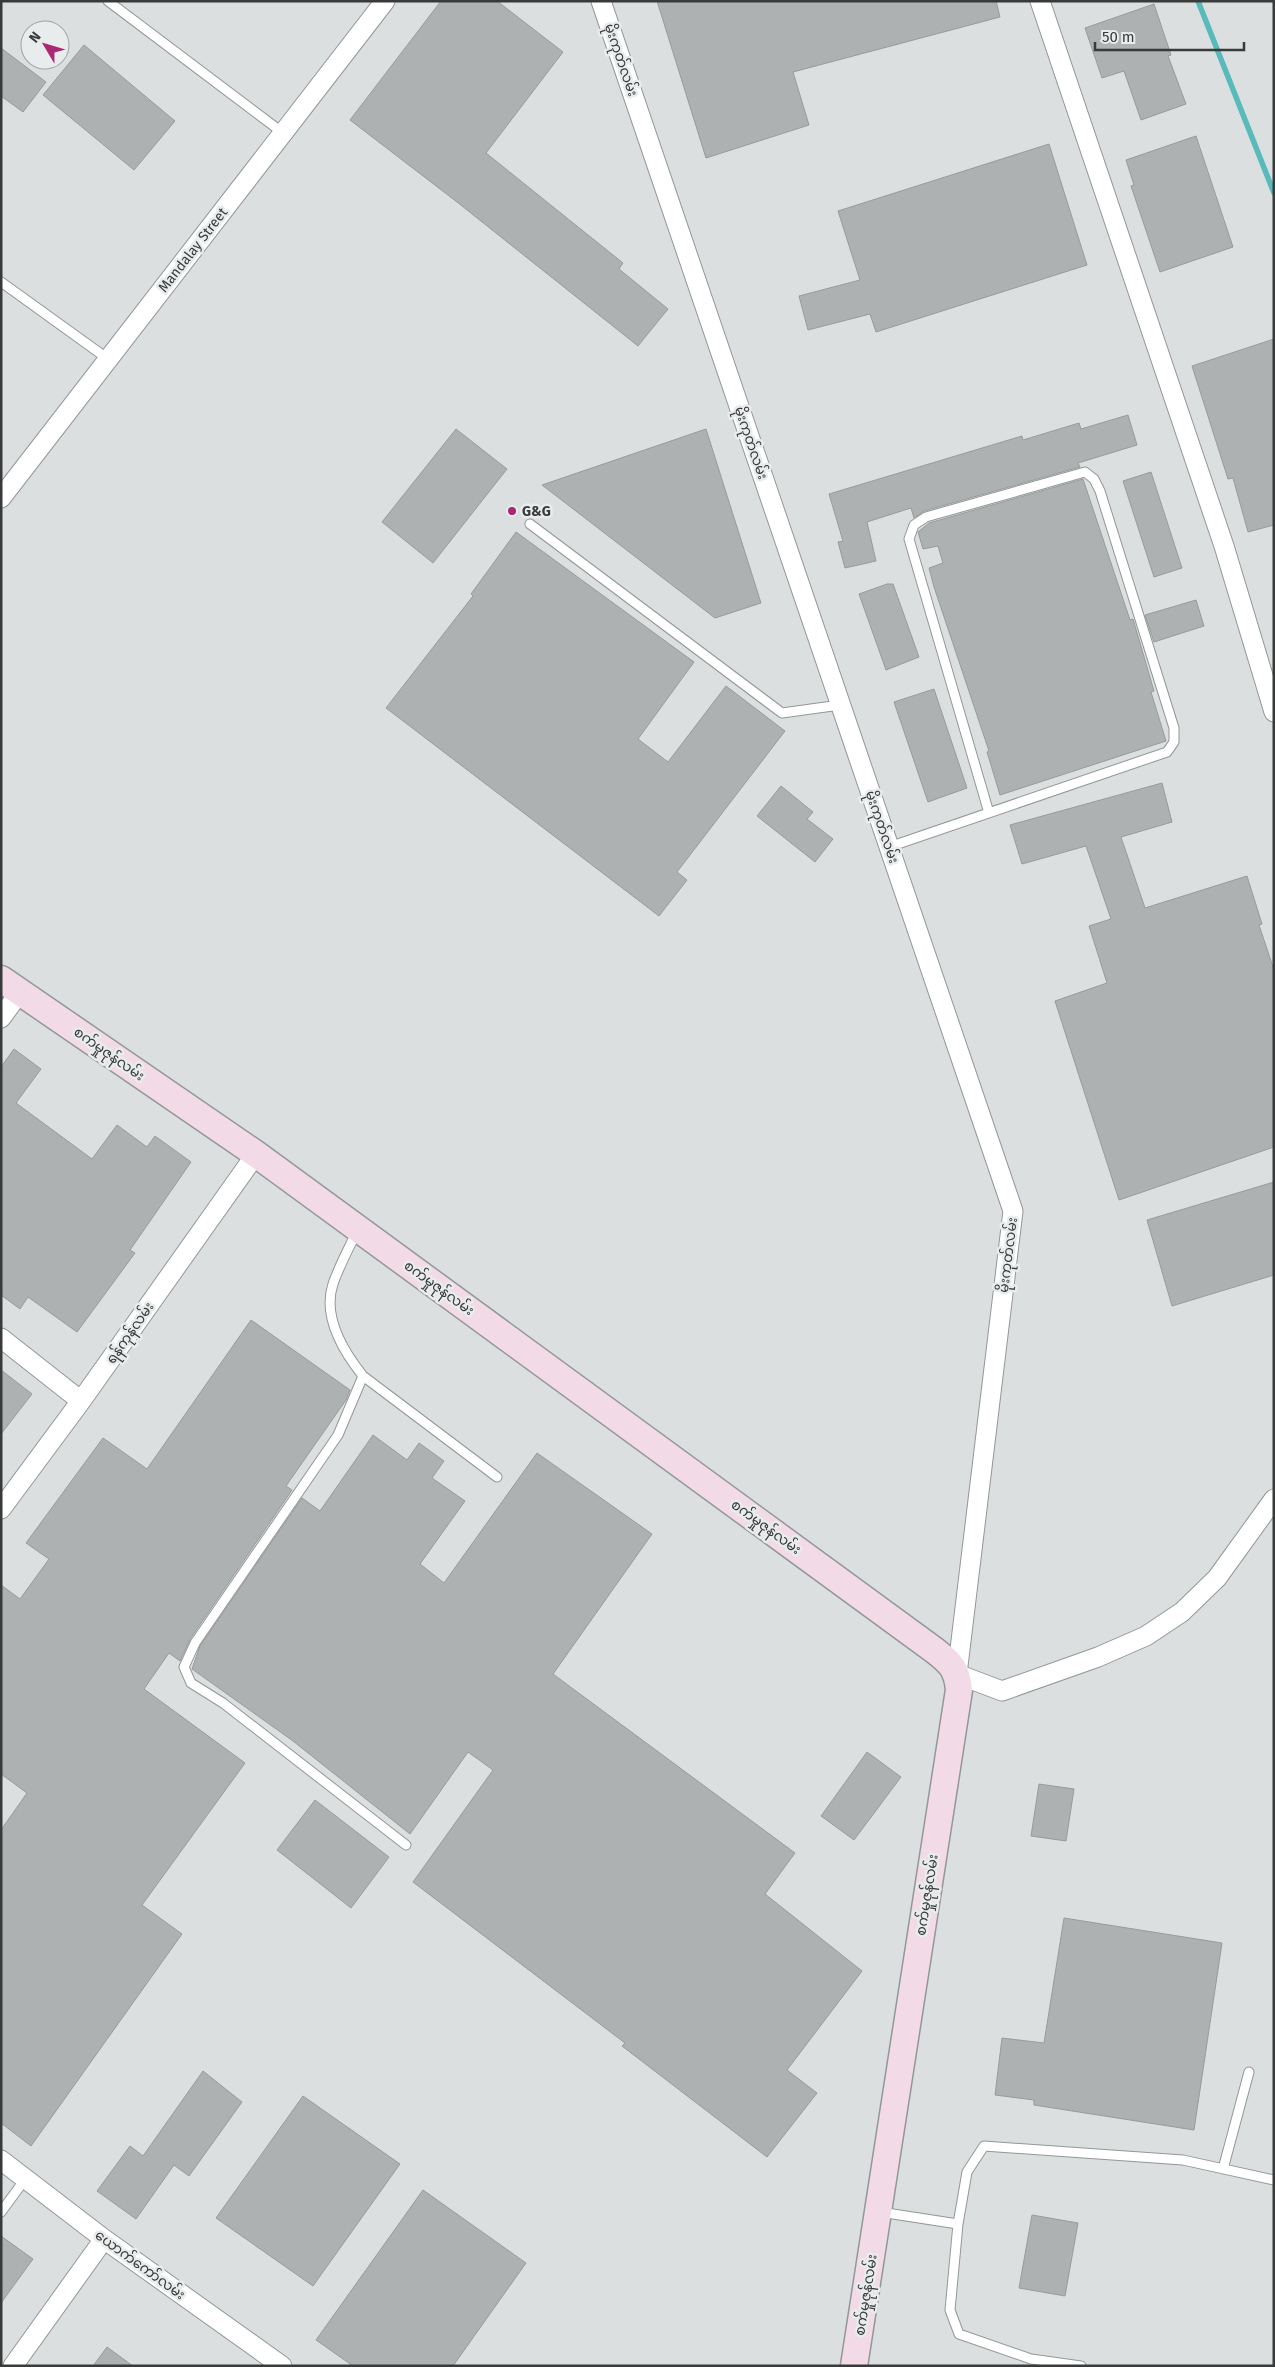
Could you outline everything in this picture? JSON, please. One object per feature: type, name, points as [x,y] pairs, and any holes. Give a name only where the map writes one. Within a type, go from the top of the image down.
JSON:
[{"type":"street","name":"Mandalay Street","points":[[1,498],[385,1]]},
{"type":"street","name":"မိုးကုတ်လမ်း","points":[[600,1],[1013,1211],[957,1674]]},
{"type":"street","points":[[1040,1],[1221,537],[1274,712]]},
{"type":"street","points":[[1,1018],[11,986]]},
{"type":"street","name":"စက်မှုဇုန်လမ်း","points":[[11,986],[256,1154],[934,1650],[948,1661],[957,1674],[959,1690],[880,2212],[854,2366]]},
{"type":"street","name":"ရန်ကုန်လမ်း","points":[[1,1509],[81,1401],[256,1154]]},
{"type":"street","points":[[1,1338],[81,1401]]},
{"type":"street","points":[[957,1674],[1002,1691],[1098,1657],[1146,1636],[1182,1612],[1217,1578],[1274,1499]]},
{"type":"street","name":"ယောက်ကော်လမ်း","points":[[1,2160],[104,2239],[282,2366]]},
{"type":"street","points":[[13,2366],[104,2239]]},
{"type":"lane","points":[[108,1],[283,133]]},
{"type":"lane","points":[[1,282],[108,359]]},
{"type":"lane","points":[[889,847],[1167,752],[1174,742],[1174,728],[1100,490],[1094,479],[1085,472],[926,517],[914,524],[909,540],[988,813]]},
{"type":"lane","points":[[530,524],[782,713],[840,704]]},
{"type":"lane","points":[[358,1229],[332,1286],[330,1318],[350,1360],[363,1376],[496,1477]]},
{"type":"lane","points":[[363,1376],[338,1435],[195,1643],[184,1667],[191,1683],[223,1703],[406,1845]]},
{"type":"lane","points":[[1223,2169],[1249,2072]]},
{"type":"lane","points":[[1082,2366],[1031,2359],[959,2334],[950,2310],[958,2224],[966,2172],[984,2146],[1183,2160],[1274,2180]]},
{"type":"lane","points":[[1,2212],[26,2178]]},
{"type":"lane","points":[[880,2212],[958,2224]]},
{"type":"building","points":[[441,1],[497,1],[563,52],[486,153],[623,263],[619,269],[668,309],[638,346],[457,202],[350,120]]},
{"type":"building","points":[[657,1],[996,1],[1000,17],[793,72],[809,125],[706,158]]},
{"type":"building","points":[[1154,4],[1171,55],[1168,56],[1186,104],[1141,120],[1124,71],[1102,78],[1085,28]]},
{"type":"building","points":[[84,45],[175,121],[134,170],[43,95],[64,70],[70,70],[70,62]]},
{"type":"building","points":[[1,48],[20,62],[20,70],[30,70],[46,82],[23,112],[1,96]]},
{"type":"building","points":[[1196,136],[1233,247],[1160,272],[1131,186],[1134,185],[1126,160]]},
{"type":"building","points":[[1049,144],[1087,265],[876,332],[870,314],[808,330],[799,296],[860,280],[838,211]]},
{"type":"building","points":[[1274,339],[1274,525],[1248,532],[1233,478],[1228,479],[1192,366]]},
{"type":"building","points":[[1128,415],[1137,445],[1078,463],[1080,467],[924,511],[914,518],[911,508],[867,522],[876,561],[845,568],[838,542],[843,541],[829,494],[1022,436],[1023,440],[1079,423],[1081,429]]},
{"type":"building","points":[[456,429],[507,469],[433,563],[382,522]]},
{"type":"building","points":[[706,429],[761,603],[715,618],[542,485]]},
{"type":"building","points":[[1151,472],[1182,568],[1154,577],[1123,481]]},
{"type":"building","points":[[1083,479],[1130,620],[1133,619],[1154,691],[1151,692],[1166,741],[1000,795],[987,752],[989,751],[929,568],[943,563],[938,546],[923,549],[918,532],[929,523]]},
{"type":"building","points":[[516,532],[694,662],[638,739],[668,762],[726,686],[785,731],[677,872],[687,880],[659,916],[386,708],[473,596],[471,594]]},
{"type":"building","points":[[887,584],[893,584],[919,657],[886,670],[859,594]]},
{"type":"building","points":[[1196,600],[1204,626],[1154,642],[1145,615]]},
{"type":"building","points":[[934,689],[967,788],[928,802],[894,702]]},
{"type":"building","points":[[1162,783],[1172,822],[1121,837],[1145,908],[1247,876],[1262,924],[1259,925],[1274,970],[1274,1147],[1119,1200],[1055,1001],[1107,983],[1089,926],[1111,919],[1086,846],[1022,864],[1010,825]]},
{"type":"building","points":[[781,786],[813,812],[807,819],[833,839],[815,862],[757,816]]},
{"type":"building","points":[[14,1049],[41,1069],[16,1103],[92,1159],[117,1125],[147,1147],[155,1136],[191,1162],[130,1250],[135,1253],[77,1332],[28,1297],[20,1309],[1,1295],[1,1067]]},
{"type":"building","points":[[1274,1182],[1274,1275],[1172,1306],[1147,1220]]},
{"type":"building","points":[[251,1320],[350,1390],[346,1400],[286,1486],[292,1490],[190,1639],[180,1661],[169,1653],[144,1689],[245,1763],[142,1905],[182,1934],[31,2146],[1,2123],[1,1830],[27,1793],[1,1774],[1,1585],[20,1599],[49,1559],[26,1543],[103,1438],[147,1469]]},
{"type":"building","points":[[1,1370],[32,1394],[1,1434]]},
{"type":"building","points":[[373,1435],[407,1460],[419,1443],[444,1461],[432,1478],[465,1501],[420,1564],[444,1583],[537,1453],[652,1534],[553,1674],[795,1853],[765,1894],[862,1971],[787,2070],[817,2093],[767,2157],[622,2046],[625,2043],[413,1882],[493,1770],[468,1752],[410,1834],[293,1741],[192,1669],[200,1646],[302,1498],[320,1511]]},
{"type":"building","points":[[867,1752],[901,1777],[854,1840],[821,1816]]},
{"type":"building","points":[[1039,1784],[1074,1789],[1066,1841],[1031,1836]]},
{"type":"building","points":[[315,1800],[389,1857],[351,1908],[277,1850]]},
{"type":"building","points":[[1064,1918],[1222,1943],[1194,2130],[1034,2105],[1034,2100],[995,2095],[1002,2038],[1044,2043]]},
{"type":"building","points":[[203,2071],[242,2102],[189,2176],[174,2165],[136,2219],[97,2191],[130,2146],[143,2156]]},
{"type":"building","points":[[303,2096],[400,2164],[313,2286],[216,2218]]},
{"type":"building","points":[[423,2190],[526,2263],[453,2366],[353,2366],[316,2340]]},
{"type":"building","points":[[1032,2215],[1078,2223],[1065,2296],[1019,2288]]},
{"type":"building","points":[[1,2236],[33,2259],[1,2303]]},
{"type":"building","points":[[107,2347],[133,2366],[93,2366]]},
{"type":"waterway","points":[[1198,1],[1274,193]]},
{"type":"place","name":"G&G","points":[[512,511]]}]
